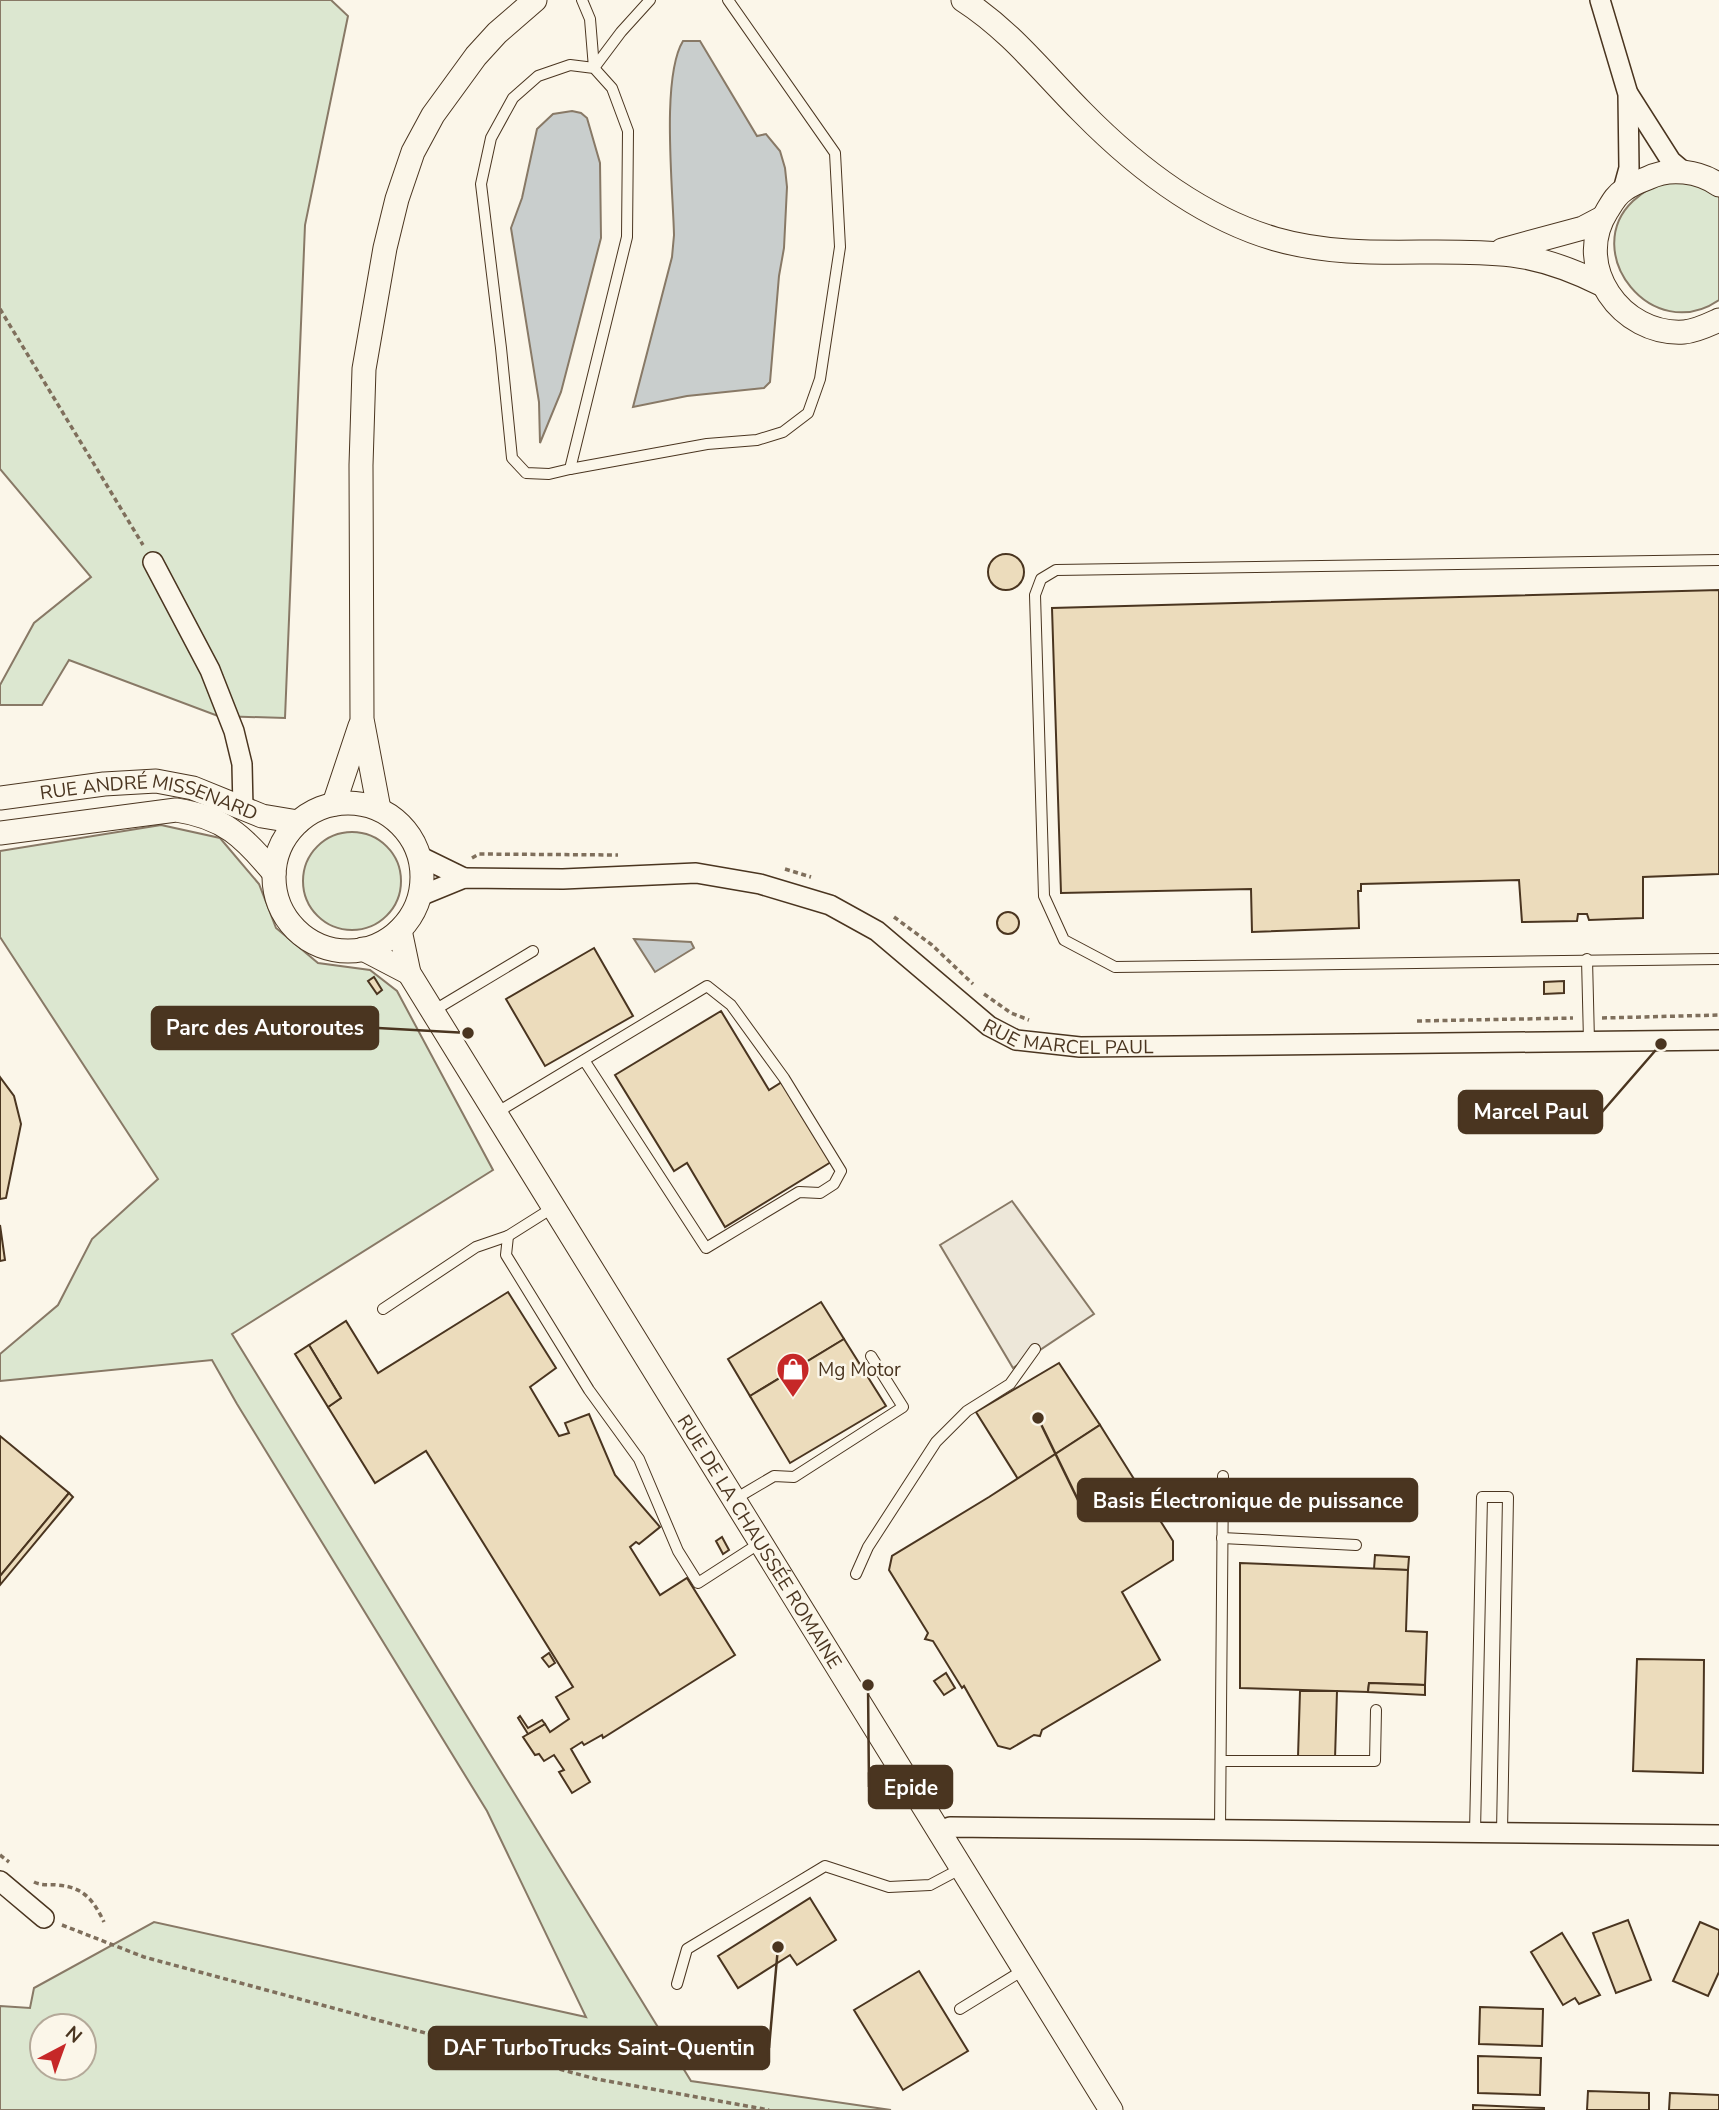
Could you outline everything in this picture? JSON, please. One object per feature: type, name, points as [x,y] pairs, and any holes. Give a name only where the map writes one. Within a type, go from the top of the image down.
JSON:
[{"type":"street","points":[[379,809],[362,719],[361,517],[364,369],[397,199],[412,152],[456,80],[497,33],[535,0]]},
{"type":"street","points":[[963,0],[983,13],[1024,49],[1081,112],[1132,160],[1174,190],[1224,219],[1276,239],[1355,253],[1487,253],[1515,256],[1547,263],[1603,285]]},
{"type":"street","points":[[1600,0],[1628,94],[1629,168],[1623,190],[1602,218],[1596,240],[1596,263],[1603,285],[1613,302],[1628,316],[1645,326],[1685,332],[1697,330],[1719,320]]},
{"type":"street","points":[[1628,94],[1671,161],[1684,172]]},
{"type":"street","points":[[1623,190],[1656,174],[1684,172],[1717,181]]},
{"type":"street","points":[[1487,253],[1583,228],[1602,218]]},
{"type":"street","points":[[153,562],[210,670],[234,731],[242,764],[243,809]]},
{"type":"street","points":[[334,804],[362,719]]},
{"type":"street","name":"RUE ANDRÉ MISSENARD","points":[[0,798],[104,784],[156,781],[193,788],[262,816],[298,822]]},
{"type":"street","points":[[104,784],[109,818]]},
{"type":"street","points":[[357,803],[379,809],[397,821],[411,836],[419,856],[422,878],[420,896],[412,914],[400,930],[385,942],[363,949],[341,951],[319,945],[300,933],[285,916],[276,895],[274,873],[277,854],[286,836],[298,822],[315,810],[334,804],[357,803]]},
{"type":"street","name":"RUE ANDRÉ MISSENARD","points":[[0,833],[176,810],[199,813],[228,826],[251,845],[274,873]]},
{"type":"street","name":"RUE MARCEL PAUL","points":[[419,856],[466,878]]},
{"type":"street","name":"RUE MARCEL PAUL","points":[[420,896],[466,878],[563,879],[696,873],[760,884],[830,905],[877,931],[989,1026],[1016,1040],[1080,1047],[1719,1040]]},
{"type":"street","name":"RUE DE LA CHAUSSÉE ROMAINE","points":[[400,930],[410,973],[1111,2110]]},
{"type":"street","points":[[363,949],[410,973]]},
{"type":"street","points":[[940,1831],[950,1827],[1719,1835]]},
{"type":"street","points":[[0,1881],[44,1918]]},
{"type":"lane","points":[[570,469],[627,237],[628,131],[612,88],[594,68],[590,19],[582,0]]},
{"type":"lane","points":[[594,68],[650,0]]},
{"type":"lane","points":[[594,68],[569,65],[538,76],[513,98],[491,138],[481,184],[512,458],[526,473],[549,474],[707,444],[758,440],[783,432],[808,413],[820,379],[840,247],[835,153],[728,0]]},
{"type":"lane","points":[[1719,560],[1056,570],[1041,579],[1035,595],[1044,896],[1064,940],[1115,967],[1719,959]]},
{"type":"lane","points":[[433,1011],[533,951]]},
{"type":"lane","points":[[1587,959],[1589,1041]]},
{"type":"lane","points":[[496,1113],[584,1060],[707,986],[731,1005],[785,1078],[841,1171],[834,1184],[820,1193],[799,1192],[706,1248],[584,1060]]},
{"type":"lane","points":[[383,1309],[476,1247],[509,1236],[554,1207]]},
{"type":"lane","points":[[509,1236],[506,1255],[589,1390],[639,1459],[678,1551],[698,1583],[761,1542]]},
{"type":"lane","points":[[856,1574],[868,1547],[936,1442],[967,1411],[1010,1384],[1035,1349]]},
{"type":"lane","points":[[735,1499],[774,1476],[794,1477],[903,1407],[871,1356]]},
{"type":"lane","points":[[1220,1829],[1223,1476]]},
{"type":"lane","points":[[1475,1832],[1482,1497],[1508,1497],[1502,1832]]},
{"type":"lane","points":[[1222,1538],[1356,1545]]},
{"type":"lane","points":[[1221,1761],[1375,1761],[1377,1710]]},
{"type":"lane","points":[[677,1984],[687,1949],[825,1866],[889,1887],[930,1885],[963,1868]]},
{"type":"lane","points":[[960,2009],[1025,1969]]},
{"type":"path","points":[[0,309],[153,562]]},
{"type":"path","points":[[466,878],[471,858],[479,854],[622,855]]},
{"type":"path","points":[[773,866],[811,877]]},
{"type":"path","points":[[892,917],[932,946],[985,995],[1011,1013],[1034,1022]]},
{"type":"path","points":[[1609,1018],[1719,1015]]},
{"type":"path","points":[[1406,1022],[1558,1018]]},
{"type":"path","points":[[0,1855],[10,1863]]},
{"type":"path","points":[[31,1881],[42,1885],[73,1887],[87,1894],[104,1922]]},
{"type":"path","points":[[44,1918],[144,1957],[443,2039],[596,2078],[769,2110]]},
{"type":"green space","points":[[0,0],[331,0],[348,16],[305,225],[285,718],[218,716],[69,660],[42,705],[0,705],[0,685],[34,623],[91,577],[0,469]]},
{"type":"green space","points":[[1687,180],[1719,193],[1719,300],[1694,311],[1670,311],[1648,302],[1631,287],[1619,267],[1614,244],[1618,222],[1633,201],[1661,183]]},
{"type":"green space","points":[[161,825],[220,838],[259,884],[276,928],[318,963],[370,970],[397,991],[493,1170],[232,1334],[691,2081],[891,2110],[0,2110],[0,2006],[30,2008],[34,1988],[154,1922],[586,2017],[487,1811],[212,1360],[0,1381],[0,1354],[58,1305],[92,1239],[158,1179],[0,937],[0,851]]},
{"type":"green space","points":[[352,832],[371,836],[386,847],[397,862],[401,881],[397,900],[386,915],[371,926],[352,930],[333,926],[318,915],[307,900],[303,881],[307,862],[318,847],[333,836]]},
{"type":"shaded area","points":[[683,41],[700,41],[757,136],[766,134],[780,151],[785,168],[787,187],[784,248],[770,382],[764,388],[687,396],[633,407],[672,257],[674,235],[670,106],[676,58]]},
{"type":"shaded area","points":[[572,111],[587,118],[600,163],[601,238],[561,392],[540,443],[539,402],[511,228],[522,198],[537,129],[553,114]]},
{"type":"shaded area","points":[[634,939],[691,942],[694,948],[655,972]]},
{"type":"shaded area","points":[[1012,1201],[1094,1314],[1013,1368],[940,1245]]},
{"type":"building","points":[[1006,554],[1019,559],[1024,572],[1019,585],[1006,590],[993,585],[988,572],[993,559]]},
{"type":"building","points":[[1719,590],[1719,874],[1643,877],[1643,918],[1589,920],[1587,914],[1578,914],[1577,921],[1522,922],[1519,880],[1361,884],[1361,891],[1358,891],[1359,928],[1252,932],[1251,889],[1061,893],[1052,608]]},
{"type":"building","points":[[1008,912],[1016,915],[1019,923],[1016,931],[1008,934],[1000,931],[997,923],[1000,915]]},
{"type":"building","points":[[594,948],[633,1016],[545,1066],[506,999]]},
{"type":"building","points":[[374,977],[382,990],[377,994],[368,981]]},
{"type":"building","points":[[1564,981],[1564,993],[1544,994],[1544,982]]},
{"type":"building","points":[[721,1011],[769,1090],[782,1082],[831,1162],[725,1227],[687,1163],[674,1171],[615,1075]]},
{"type":"building","points":[[0,1077],[14,1096],[21,1124],[6,1198],[0,1199]]},
{"type":"building","points":[[0,1225],[5,1260],[0,1261]]},
{"type":"building","points":[[508,1292],[556,1368],[530,1387],[559,1436],[569,1433],[565,1423],[589,1414],[615,1475],[660,1527],[639,1544],[636,1542],[630,1547],[660,1595],[687,1578],[735,1655],[603,1738],[602,1735],[571,1749],[590,1782],[572,1793],[559,1772],[564,1770],[554,1755],[544,1761],[539,1754],[535,1755],[523,1737],[545,1724],[550,1732],[569,1719],[556,1697],[573,1687],[426,1451],[375,1483],[328,1407],[341,1398],[309,1345],[346,1321],[378,1373]]},
{"type":"building","points":[[821,1302],[844,1339],[750,1396],[728,1359]]},
{"type":"building","points":[[844,1339],[886,1406],[790,1463],[750,1396]]},
{"type":"building","points":[[309,1345],[341,1398],[328,1407],[295,1354]]},
{"type":"building","points":[[1059,1363],[1100,1425],[1018,1479],[976,1412]]},
{"type":"building","points":[[1100,1425],[1173,1541],[1173,1560],[1122,1592],[1160,1660],[1042,1730],[1040,1736],[1034,1735],[1010,1749],[998,1746],[964,1686],[962,1688],[933,1641],[925,1639],[928,1633],[889,1570],[892,1556]]},
{"type":"building","points":[[0,1436],[69,1493],[0,1576]]},
{"type":"building","points":[[69,1493],[73,1497],[0,1585],[0,1576]]},
{"type":"building","points":[[722,1537],[729,1550],[723,1554],[716,1541]]},
{"type":"building","points":[[1375,1555],[1409,1557],[1408,1570],[1374,1569]]},
{"type":"building","points":[[1240,1563],[1408,1570],[1406,1631],[1427,1632],[1425,1685],[1369,1683],[1368,1692],[1240,1688]]},
{"type":"building","points":[[549,1653],[555,1663],[549,1667],[542,1658]]},
{"type":"building","points":[[1637,1659],[1704,1660],[1703,1773],[1633,1771]]},
{"type":"building","points":[[946,1673],[955,1688],[944,1695],[934,1681]]},
{"type":"building","points":[[1369,1683],[1425,1685],[1425,1695],[1368,1692]]},
{"type":"building","points":[[1300,1691],[1337,1691],[1335,1759],[1298,1757]]},
{"type":"building","points":[[520,1716],[528,1728],[542,1720],[545,1724],[528,1734],[518,1718]]},
{"type":"building","points":[[810,1898],[836,1940],[797,1965],[790,1955],[738,1988],[718,1956]]},
{"type":"building","points":[[1628,1920],[1651,1980],[1616,1993],[1593,1933]]},
{"type":"building","points":[[1700,1922],[1719,1930],[1719,1972],[1708,1996],[1673,1981]]},
{"type":"building","points":[[1562,1933],[1600,1995],[1579,2004],[1575,1998],[1563,2005],[1531,1952]]},
{"type":"building","points":[[919,1971],[968,2051],[903,2090],[854,2010]]},
{"type":"building","points":[[1480,2007],[1543,2009],[1542,2046],[1479,2044]]},
{"type":"building","points":[[1478,2056],[1541,2058],[1540,2095],[1478,2093]]},
{"type":"building","points":[[1588,2091],[1649,2093],[1649,2110],[1587,2110]]},
{"type":"building","points":[[1670,2093],[1719,2095],[1719,2110],[1669,2110]]},
{"type":"building","points":[[1473,2105],[1544,2108],[1544,2110],[1473,2110]]},
{"type":"place","name":"Parc des Autoroutes","points":[[468,1033]]},
{"type":"place","name":"Marcel Paul","points":[[1661,1044]]},
{"type":"place","name":"Mg Motor","points":[[793,1399]]},
{"type":"place","name":"Basis Électronique de puissance","points":[[1038,1418]]},
{"type":"place","name":"Epide","points":[[868,1685]]},
{"type":"place","name":"DAF TurboTrucks Saint-Quentin","points":[[778,1947]]}]
